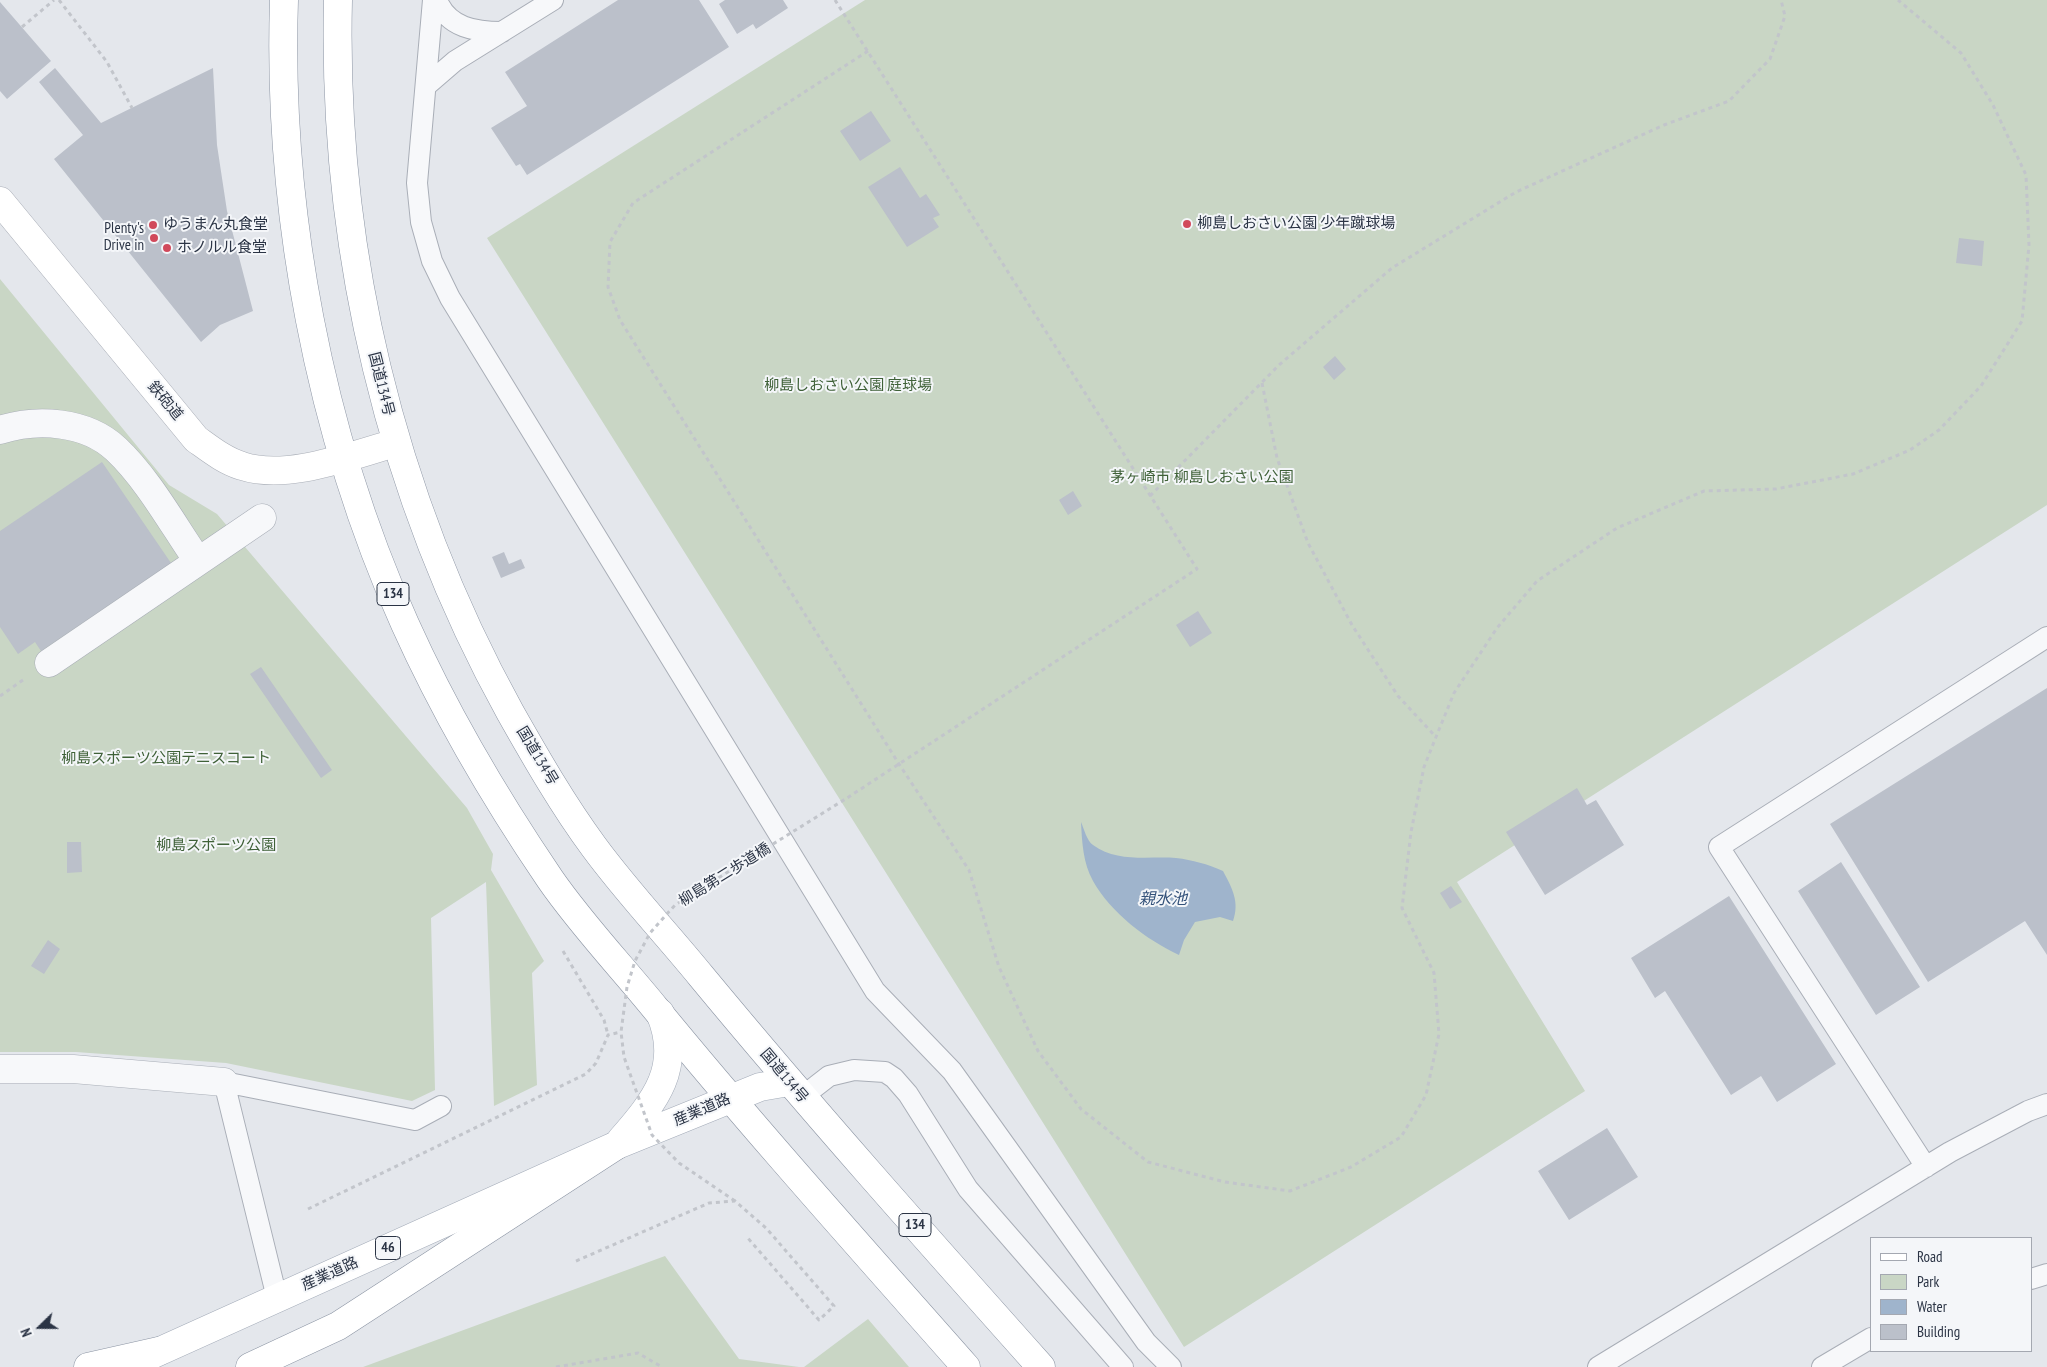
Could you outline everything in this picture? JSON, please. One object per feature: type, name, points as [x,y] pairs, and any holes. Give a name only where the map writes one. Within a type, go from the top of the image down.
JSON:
[{"type":"main road","name":"134","points":[[284,0],[282,48],[286,131],[298,244],[315,341],[345,457],[368,531],[405,624],[444,703],[491,788],[553,883],[730,1098],[966,1367]]},
{"type":"main road","name":"国道134号","points":[[338,0],[337,44],[340,124],[355,263],[368,331],[396,443],[420,515],[452,596],[492,680],[535,756],[594,847],[795,1090],[1041,1367]]},
{"type":"main road","name":"鉄砲道","points":[[0,201],[196,439],[220,456],[243,467],[274,470],[302,468],[396,443]]},
{"type":"main road","name":"産業道路","points":[[617,1145],[650,1108],[667,1071],[667,1029],[660,1013]]},
{"type":"main road","name":"産業道路","points":[[126,1367],[617,1145],[730,1098],[760,1087],[795,1090]]},
{"type":"main road","points":[[250,1367],[338,1326],[617,1145]]},
{"type":"main road","points":[[88,1367],[159,1351]]},
{"type":"street","points":[[0,430],[24,423],[53,423],[88,432],[116,448],[139,476],[198,561]]},
{"type":"street","points":[[49,663],[262,518]]},
{"type":"street","points":[[0,1069],[73,1069],[224,1082]]},
{"type":"lane","points":[[435,0],[448,18],[460,26],[473,30],[502,32]]},
{"type":"lane","points":[[435,0],[417,183],[421,222],[432,261],[450,298],[875,991],[952,1071],[1146,1342],[1171,1367]]},
{"type":"lane","points":[[426,86],[455,61],[553,0]]},
{"type":"lane","points":[[1926,1167],[1719,847],[2047,637]]},
{"type":"lane","points":[[795,1090],[829,1076],[854,1070],[885,1072],[894,1078],[908,1094],[968,1188],[1123,1367]]},
{"type":"lane","points":[[277,1298],[224,1082],[415,1120],[441,1106]]},
{"type":"lane","points":[[1598,1367],[1926,1167],[2028,1111],[2047,1104]]},
{"type":"lane","points":[[2032,1279],[2047,1274]]},
{"type":"lane","points":[[1822,1367],[1870,1339]]},
{"type":"path","points":[[22,27],[54,0]]},
{"type":"path","points":[[59,0],[108,62],[132,108]]},
{"type":"path","points":[[835,0],[1150,496],[1279,365],[1392,268],[1516,192],[1664,125],[1729,101],[1770,59],[1785,16],[1781,0]]},
{"type":"path","points":[[868,51],[633,203],[610,242],[608,287],[620,320],[899,764],[969,870],[999,967],[1038,1051],[1081,1109],[1148,1162],[1225,1182],[1290,1191],[1351,1167],[1401,1137],[1426,1094],[1439,1034],[1434,973],[1402,908],[1411,832],[1424,767],[1454,693],[1496,628],[1537,581],[1617,528],[1704,491],[1776,489],[1853,474],[1910,450],[1939,430],[1980,386],[2022,322],[2029,245],[2026,176],[1993,105],[1961,53],[1898,0]]},
{"type":"path","points":[[1262,382],[1277,458],[1308,543],[1352,625],[1398,696],[1436,737]]},
{"type":"path","name":"柳島第二歩道橋","points":[[747,1237],[819,1320],[834,1306],[766,1228],[735,1200],[679,1163],[652,1135],[624,1057],[621,1032],[627,987],[635,961],[650,933],[675,905],[847,798],[1197,569],[1150,496]]},
{"type":"path","points":[[670,897],[675,905]]},
{"type":"path","points":[[308,1209],[586,1074],[596,1063],[608,1034],[604,1020],[560,945]]},
{"type":"path","points":[[608,1034],[621,1032]]},
{"type":"path","points":[[576,1261],[709,1203],[735,1200]]},
{"type":"path","points":[[556,1367],[638,1352],[662,1367]]},
{"type":"green space","name":"茅ヶ崎市 柳島しおさい公園","points":[[865,0],[2047,0],[2047,505],[1457,882],[1585,1091],[1184,1347],[487,238]]},
{"type":"green space","name":"柳島スポーツ公園","points":[[0,279],[169,485],[217,514],[467,808],[493,854],[491,870],[544,961],[532,973],[537,1085],[494,1106],[486,882],[431,918],[435,1090],[412,1101],[226,1063],[76,1052],[0,1052]]},
{"type":"green space","points":[[665,1256],[739,1359],[799,1367],[363,1367]]},
{"type":"green space","points":[[868,1319],[909,1367],[804,1367]]},
{"type":"water","name":"親水池","points":[[1081,822],[1087,838],[1102,851],[1133,857],[1176,858],[1211,866],[1223,871],[1232,889],[1235,901],[1236,908],[1233,921],[1220,917],[1195,922],[1184,940],[1179,955],[1155,942],[1120,915],[1093,881],[1085,860]]},
{"type":"building","points":[[618,0],[699,0],[729,47],[527,175],[520,164],[516,166],[491,128],[527,106],[505,72]]},
{"type":"building","points":[[725,0],[783,0],[788,8],[756,29],[753,24],[737,34],[719,4]]},
{"type":"building","points":[[0,2],[51,61],[7,99],[0,91]]},
{"type":"building","points":[[55,68],[101,123],[213,68],[217,145],[227,211],[253,311],[220,325],[201,342],[54,159],[83,135],[39,82]]},
{"type":"building","points":[[871,111],[891,141],[860,161],[840,131]]},
{"type":"building","points":[[900,167],[920,198],[926,194],[940,215],[933,218],[939,227],[907,247],[868,187]]},
{"type":"building","points":[[1959,238],[1984,241],[1982,266],[1956,263]]},
{"type":"building","points":[[1335,356],[1346,369],[1334,380],[1323,367]]},
{"type":"building","points":[[102,462],[171,563],[41,651],[35,642],[18,654],[0,627],[0,531]]},
{"type":"building","points":[[1073,491],[1082,506],[1068,515],[1059,500]]},
{"type":"building","points":[[504,552],[509,564],[521,559],[525,568],[501,578],[492,557]]},
{"type":"building","points":[[1198,611],[1212,633],[1190,647],[1176,625]]},
{"type":"building","points":[[261,667],[332,770],[321,778],[250,674]]},
{"type":"building","points":[[2047,688],[2047,955],[2025,921],[1928,982],[1830,824]]},
{"type":"building","points":[[1577,788],[1587,805],[1596,800],[1624,845],[1545,895],[1506,832]]},
{"type":"building","points":[[67,842],[81,842],[82,872],[67,873]]},
{"type":"building","points":[[1841,862],[1920,987],[1876,1015],[1798,891]]},
{"type":"building","points":[[1451,886],[1462,902],[1450,909],[1440,893]]},
{"type":"building","points":[[1729,896],[1836,1064],[1777,1102],[1761,1076],[1731,1095],[1665,991],[1655,998],[1631,958]]},
{"type":"building","points":[[48,940],[60,949],[44,974],[31,966]]},
{"type":"building","points":[[1607,1128],[1638,1177],[1569,1220],[1538,1171]]},
{"type":"place","name":"柳島しおさい公園 少年蹴球場","points":[[1187,224]]},
{"type":"place","name":"ゆうまん丸食堂","points":[[153,225]]},
{"type":"place","name":"Plenty's Drive in","points":[[154,238]]},
{"type":"place","name":"ホノルル食堂","points":[[167,248]]},
{"type":"park label","name":"柳島しおさい公園 庭球場","points":[[848,386]]},
{"type":"park label","name":"柳島スポーツ公園テニスコート","points":[[166,759]]}]
